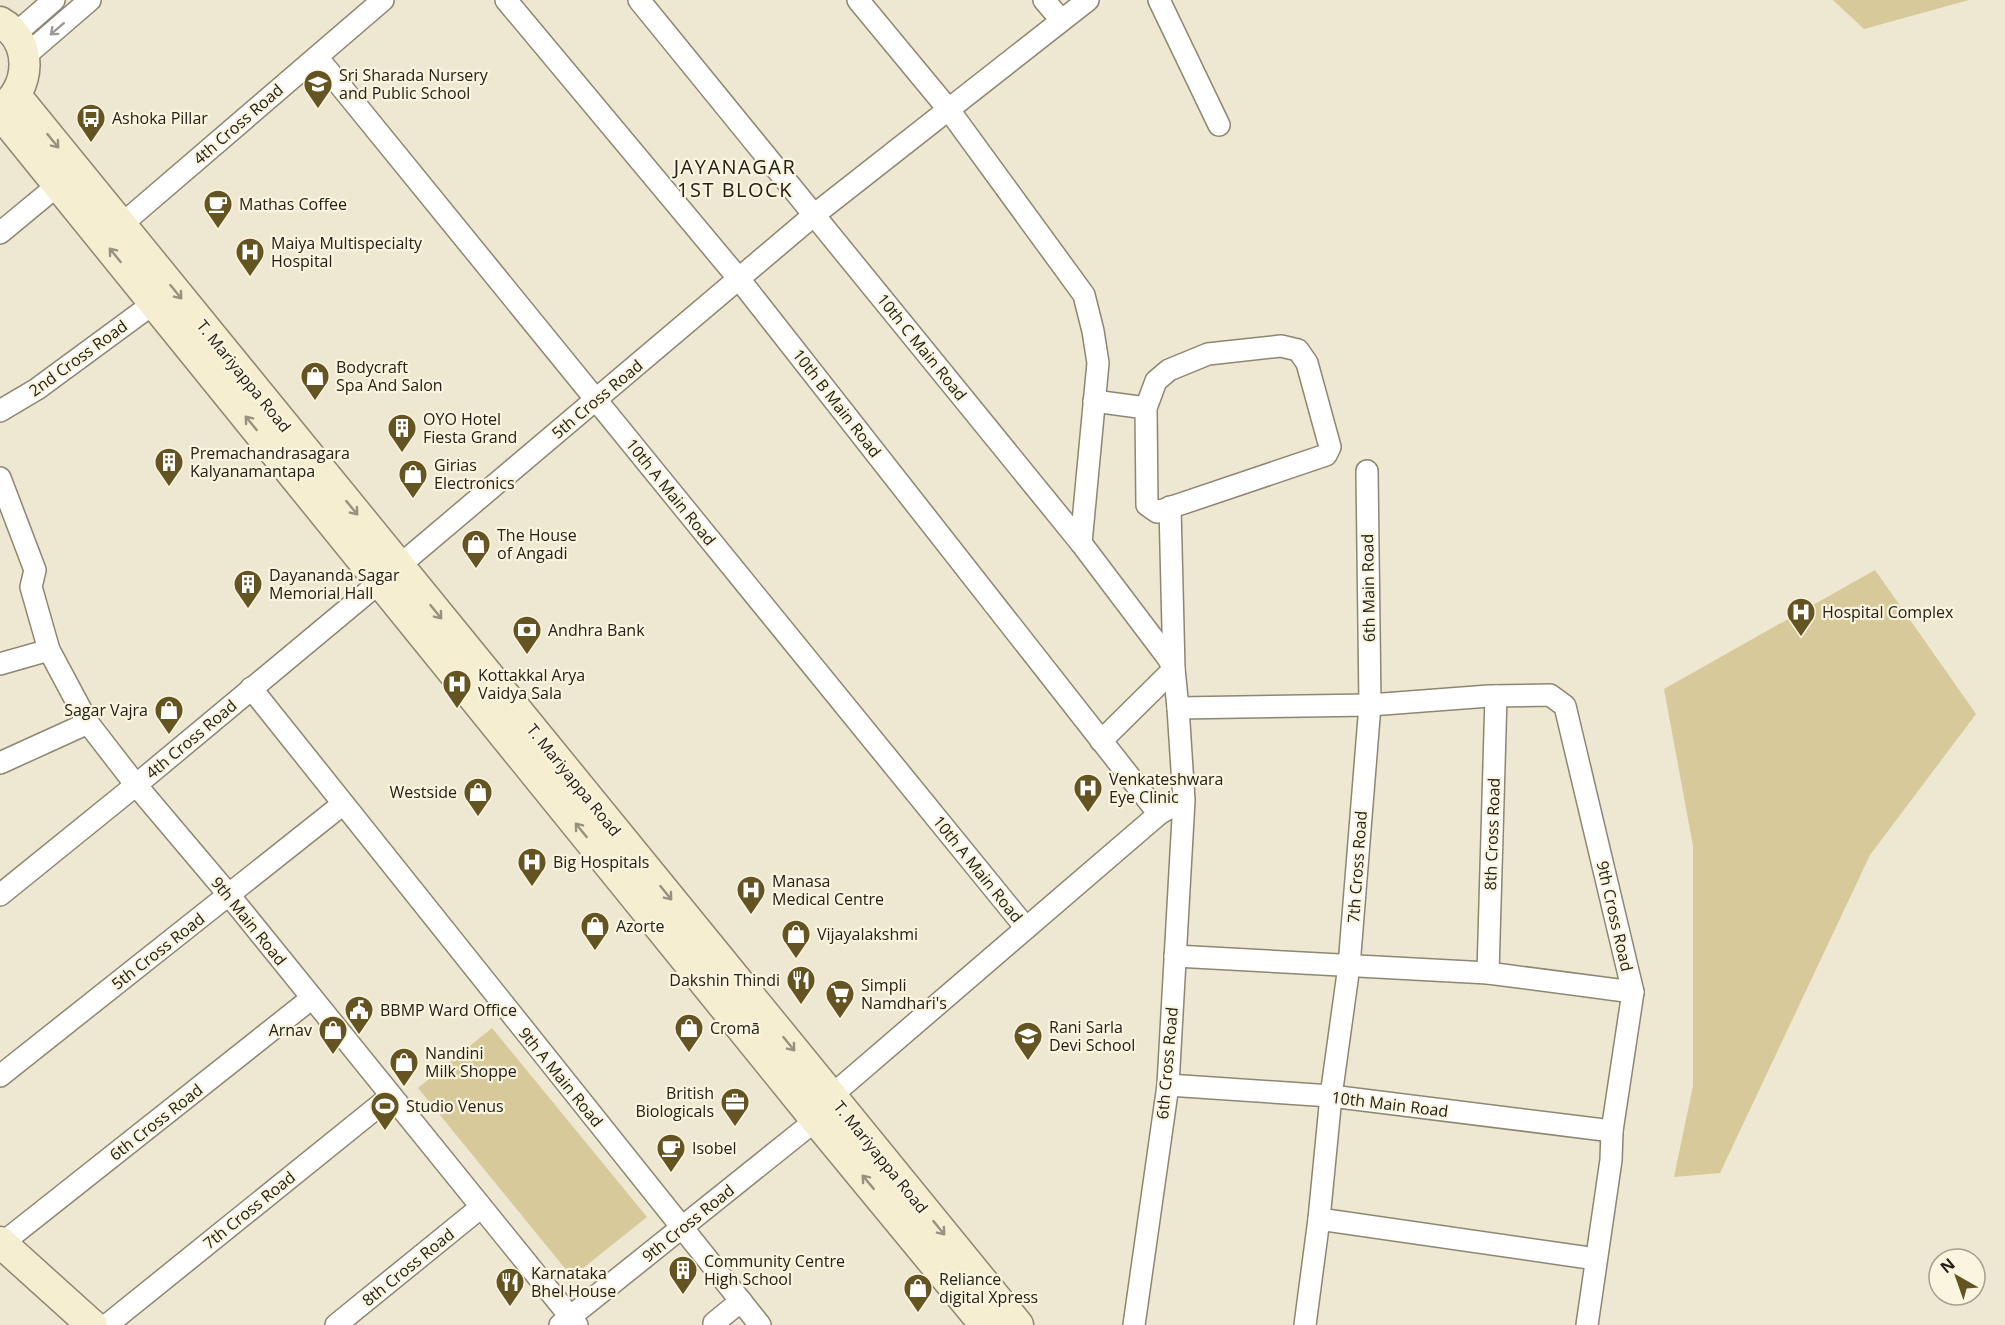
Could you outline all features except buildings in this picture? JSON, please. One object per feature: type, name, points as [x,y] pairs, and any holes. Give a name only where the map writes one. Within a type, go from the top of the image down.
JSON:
[{"type":"main road","points":[[5,106],[23,81],[26,65],[13,38]]},
{"type":"main road","name":"T. Mariyappa Road","points":[[5,106],[58,185],[154,303],[390,574]]},
{"type":"main road","name":"T. Mariyappa Road","points":[[5,106],[121,225],[390,574],[824,1108],[985,1325]]},
{"type":"main road","name":"T. Mariyappa Road","points":[[824,1108],[1018,1325]]},
{"type":"main road","points":[[0,1244],[92,1325]]},
{"type":"street","points":[[13,38],[54,0]]},
{"type":"street","points":[[13,38],[90,0]]},
{"type":"street","name":"4th Cross Road","points":[[121,225],[383,0]]},
{"type":"street","name":"10th B Main Road","points":[[506,0],[739,279],[1159,814]]},
{"type":"street","name":"10th C Main Road","points":[[639,0],[1081,543],[1168,658],[1174,669],[1178,708]]},
{"type":"street","points":[[858,0],[949,110],[1084,296],[1098,363],[1081,543]]},
{"type":"street","points":[[1044,0],[1061,20]]},
{"type":"street","name":"5th Cross Road","points":[[390,574],[814,215],[1088,0]]},
{"type":"street","points":[[1158,0],[1219,125]]},
{"type":"street","name":"10th A Main Road","points":[[317,57],[1026,928]]},
{"type":"street","points":[[0,233],[58,185]]},
{"type":"street","name":"2nd Cross Road","points":[[0,411],[37,389],[154,303]]},
{"type":"street","points":[[1281,346],[1298,350],[1307,363],[1330,447],[1326,455],[1157,512],[1147,505],[1146,408],[1156,381],[1169,370],[1208,354],[1281,346]]},
{"type":"street","points":[[1094,401],[1146,408]]},
{"type":"street","name":"6th Main Road","points":[[1367,471],[1370,705]]},
{"type":"street","name":"9th Main Road","points":[[0,478],[35,570],[31,587],[49,650],[88,723],[136,785],[229,895],[391,1096],[569,1322]]},
{"type":"street","points":[[1101,741],[1174,669],[1170,507]]},
{"type":"street","name":"4th Cross Road","points":[[0,895],[390,574]]},
{"type":"street","points":[[0,664],[49,650]]},
{"type":"street","name":"9th A Main Road","points":[[251,688],[760,1325]]},
{"type":"street","name":"9th Cross Road","points":[[1370,705],[1496,696],[1550,695],[1565,706],[1633,992],[1587,1325]]},
{"type":"street","name":"8th Cross Road","points":[[1488,973],[1496,696]]},
{"type":"street","points":[[1178,708],[1370,705]]},
{"type":"street","name":"7th Cross Road","points":[[1305,1325],[1319,1219],[1331,1096],[1349,966],[1370,705]]},
{"type":"street","name":"6th Cross Road","points":[[1134,1325],[1168,1085],[1184,800],[1178,708]]},
{"type":"street","points":[[0,763],[88,723]]},
{"type":"street","points":[[824,1108],[1026,928],[1159,814],[1184,800]]},
{"type":"street","name":"5th Cross Road","points":[[0,1076],[343,804]]},
{"type":"street","points":[[1175,956],[1488,973],[1633,992]]},
{"type":"street","name":"6th Cross Road","points":[[0,1244],[312,998]]},
{"type":"street","name":"10th Main Road","points":[[1168,1085],[1331,1096],[1612,1131]]},
{"type":"street","name":"7th Cross Road","points":[[107,1325],[391,1096]]},
{"type":"street","name":"9th Cross Road","points":[[569,1322],[824,1108]]},
{"type":"street","name":"8th Cross Road","points":[[336,1325],[480,1208]]},
{"type":"street","points":[[1319,1219],[1596,1258]]},
{"type":"street","points":[[714,1323],[741,1301]]},
{"type":"shaded area","points":[[1833,0],[1969,0],[1864,29]]},
{"type":"shaded area","points":[[1875,570],[1976,714],[1870,855],[1720,1173],[1674,1177],[1693,1086],[1693,846],[1664,689]]},
{"type":"shaded area","points":[[492,1028],[647,1217],[572,1277],[418,1088]]},
{"type":"place","name":"Sri Sharada Nursery and Public School","points":[[318,110]]},
{"type":"place","name":"Ashoka Pillar","points":[[91,144]]},
{"type":"place","name":"Mathas Coffee","points":[[218,230]]},
{"type":"place","name":"Maiya Multispecialty Hospital","points":[[250,278]]},
{"type":"place","name":"Bodycraft Spa And Salon","points":[[315,402]]},
{"type":"place","name":"OYO Hotel Fiesta Grand","points":[[402,454]]},
{"type":"place","name":"Premachandrasagara Kalyanamantapa","points":[[169,488]]},
{"type":"place","name":"Girias Electronics","points":[[413,500]]},
{"type":"place","name":"The House of Angadi","points":[[476,570]]},
{"type":"place","name":"Dayananda Sagar Memorial Hall","points":[[248,610]]},
{"type":"place","name":"Hospital Complex","points":[[1801,638]]},
{"type":"place","name":"Andhra Bank","points":[[527,656]]},
{"type":"place","name":"Kottakkal Arya Vaidya Sala","points":[[457,710]]},
{"type":"place","name":"Sagar Vajra","points":[[169,736]]},
{"type":"place","name":"Venkateshwara Eye Clinic","points":[[1088,814]]},
{"type":"place","name":"Westside","points":[[478,818]]},
{"type":"place","name":"Big Hospitals","points":[[532,888]]},
{"type":"place","name":"Manasa Medical Centre","points":[[751,916]]},
{"type":"place","name":"Azorte","points":[[595,952]]},
{"type":"place","name":"Vijayalakshmi","points":[[796,960]]},
{"type":"place","name":"Dakshin Thindi","points":[[801,1006]]},
{"type":"place","name":"Simpli Namdhari's","points":[[840,1020]]},
{"type":"place","name":"BBMP Ward Office","points":[[359,1036]]},
{"type":"place","name":"Cromā","points":[[689,1054]]},
{"type":"place","name":"Arnav","points":[[333,1056]]},
{"type":"place","name":"Rani Sarla Devi School","points":[[1028,1062]]},
{"type":"place","name":"Nandini Milk Shoppe","points":[[404,1088]]},
{"type":"place","name":"British Biologicals","points":[[735,1128]]},
{"type":"place","name":"Studio Venus","points":[[385,1132]]},
{"type":"place","name":"Isobel","points":[[671,1174]]},
{"type":"place","name":"Community Centre High School","points":[[683,1296]]},
{"type":"place","name":"Karnataka Bhel House","points":[[510,1308]]},
{"type":"place","name":"Reliance digital Xpress","points":[[918,1314]]},
{"type":"district","name":"JAYANAGAR 1ST BLOCK","points":[[735,178]]}]
